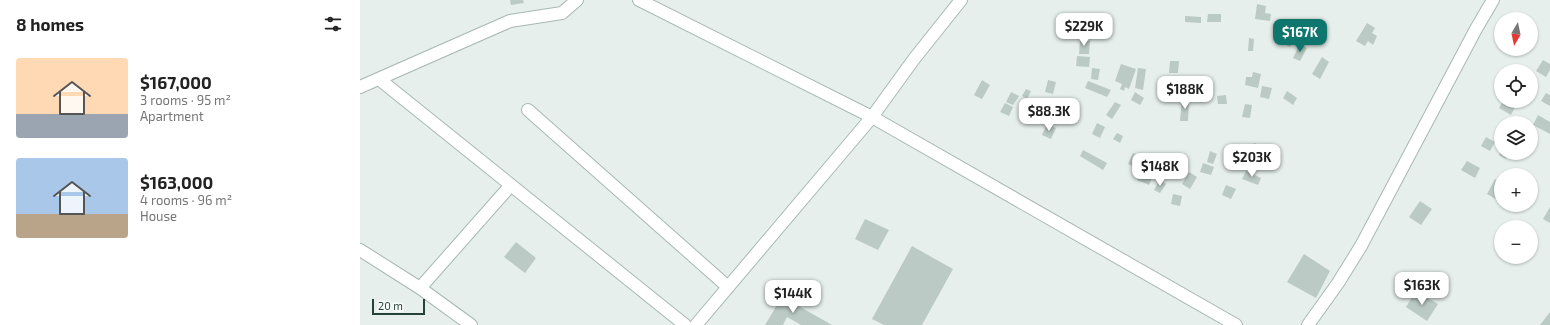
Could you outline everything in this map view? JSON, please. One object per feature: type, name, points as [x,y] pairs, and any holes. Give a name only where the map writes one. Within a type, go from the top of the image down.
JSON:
[{"type":"street","points":[[360,87],[510,21],[562,13],[577,0]]},
{"type":"street","points":[[639,0],[872,117],[1236,325]]},
{"type":"street","points":[[696,325],[872,117],[914,59],[961,0]]},
{"type":"street","points":[[1308,325],[1335,288],[1361,246],[1476,29],[1493,0]]},
{"type":"street","points":[[379,79],[685,325]]},
{"type":"street","points":[[528,110],[728,288]]},
{"type":"street","points":[[420,288],[511,185]]},
{"type":"street","points":[[360,250],[420,288],[471,325]]},
{"type":"building","points":[[510,0],[523,0],[524,3],[511,5]]},
{"type":"building","points":[[1257,4],[1266,6],[1265,13],[1271,14],[1270,21],[1255,19]]},
{"type":"building","points":[[1208,14],[1221,14],[1221,22],[1207,22]]},
{"type":"building","points":[[1185,16],[1201,17],[1201,23],[1185,22]]},
{"type":"building","points":[[1367,23],[1375,28],[1372,33],[1377,36],[1373,45],[1368,41],[1365,46],[1356,41]]},
{"type":"building","points":[[1289,34],[1295,37],[1290,47],[1284,44]]},
{"type":"building","points":[[1249,38],[1254,39],[1253,51],[1248,51]]},
{"type":"building","points":[[1080,40],[1090,41],[1089,54],[1079,54]]},
{"type":"building","points":[[1300,44],[1307,48],[1300,61],[1293,58]]},
{"type":"building","points":[[1077,56],[1090,57],[1089,67],[1076,66]]},
{"type":"building","points":[[1322,57],[1329,62],[1320,79],[1312,74]]},
{"type":"building","points":[[1543,60],[1550,64],[1550,70],[1546,77],[1538,72],[1538,68]]},
{"type":"building","points":[[1170,61],[1179,61],[1178,73],[1169,73]]},
{"type":"building","points":[[1121,64],[1136,69],[1129,89],[1125,87],[1124,91],[1120,89],[1122,84],[1115,81]]},
{"type":"building","points":[[1092,68],[1100,69],[1098,80],[1091,79]]},
{"type":"building","points":[[1138,68],[1146,69],[1143,90],[1135,88]]},
{"type":"building","points":[[1253,72],[1261,74],[1258,88],[1245,85],[1246,77],[1252,77]]},
{"type":"building","points":[[982,80],[990,85],[982,99],[974,95]]},
{"type":"building","points":[[1048,80],[1056,82],[1053,94],[1045,92]]},
{"type":"building","points":[[1088,81],[1111,90],[1107,97],[1085,88]]},
{"type":"building","points":[[1262,86],[1272,88],[1269,99],[1260,97]]},
{"type":"building","points":[[1026,89],[1031,91],[1027,99],[1022,96]]},
{"type":"building","points":[[1287,91],[1297,98],[1293,105],[1283,98]]},
{"type":"building","points":[[1011,92],[1019,96],[1013,105],[1006,102]]},
{"type":"building","points":[[1135,92],[1144,98],[1140,105],[1131,100]]},
{"type":"building","points":[[1546,93],[1550,95],[1550,106],[1541,101]]},
{"type":"building","points":[[1226,95],[1227,104],[1218,104],[1217,96]]},
{"type":"building","points":[[1182,98],[1189,98],[1188,121],[1180,121]]},
{"type":"building","points":[[1115,102],[1121,105],[1112,119],[1106,115]]},
{"type":"building","points":[[1005,103],[1013,107],[1009,116],[1000,112]]},
{"type":"building","points":[[1038,104],[1046,108],[1043,114],[1036,110]]},
{"type":"building","points":[[1245,104],[1252,105],[1250,118],[1242,117]]},
{"type":"building","points":[[1499,108],[1514,108],[1511,115]]},
{"type":"building","points":[[1538,116],[1550,122],[1550,134],[1538,128]]},
{"type":"building","points":[[1097,123],[1105,127],[1100,138],[1092,134]]},
{"type":"building","points":[[1047,124],[1056,128],[1051,139],[1042,135]]},
{"type":"building","points":[[1117,133],[1123,136],[1120,143],[1113,139]]},
{"type":"building","points":[[1486,137],[1494,141],[1490,151],[1481,146]]},
{"type":"building","points":[[1254,143],[1263,146],[1259,154],[1251,150]]},
{"type":"building","points":[[1083,150],[1107,163],[1103,170],[1080,156]]},
{"type":"building","points":[[1210,151],[1217,154],[1213,164],[1207,162]]},
{"type":"building","points":[[1133,153],[1141,157],[1140,160],[1143,162],[1140,169],[1128,164]]},
{"type":"building","points":[[1467,161],[1480,168],[1475,178],[1461,170]]},
{"type":"building","points":[[1203,163],[1214,167],[1211,175],[1200,172]]},
{"type":"building","points":[[1246,171],[1261,178],[1258,185],[1242,179]]},
{"type":"building","points":[[1189,172],[1197,177],[1190,189],[1182,184]]},
{"type":"building","points":[[1139,173],[1152,178],[1149,185],[1137,180]]},
{"type":"building","points":[[1160,180],[1166,184],[1160,193],[1154,190]]},
{"type":"building","points":[[1494,181],[1494,198],[1487,194]]},
{"type":"building","points":[[1226,185],[1236,189],[1231,199],[1222,195]]},
{"type":"building","points":[[1173,194],[1182,196],[1180,206],[1171,204]]},
{"type":"building","points":[[1420,201],[1432,209],[1421,225],[1409,217]]},
{"type":"building","points":[[1550,207],[1550,223],[1543,219]]},
{"type":"building","points":[[865,219],[889,230],[878,250],[855,239]]},
{"type":"building","points":[[516,242],[536,258],[525,273],[504,257]]},
{"type":"building","points":[[912,246],[953,269],[922,325],[884,325],[872,319]]},
{"type":"building","points":[[1304,254],[1330,271],[1316,298],[1287,282]]},
{"type":"building","points":[[1416,291],[1438,304],[1427,321],[1406,307]]},
{"type":"building","points":[[783,295],[796,302],[795,304],[832,325],[801,325],[787,317],[783,325],[765,325]]},
{"type":"building","points":[[1550,312],[1550,325],[1540,325]]}]
